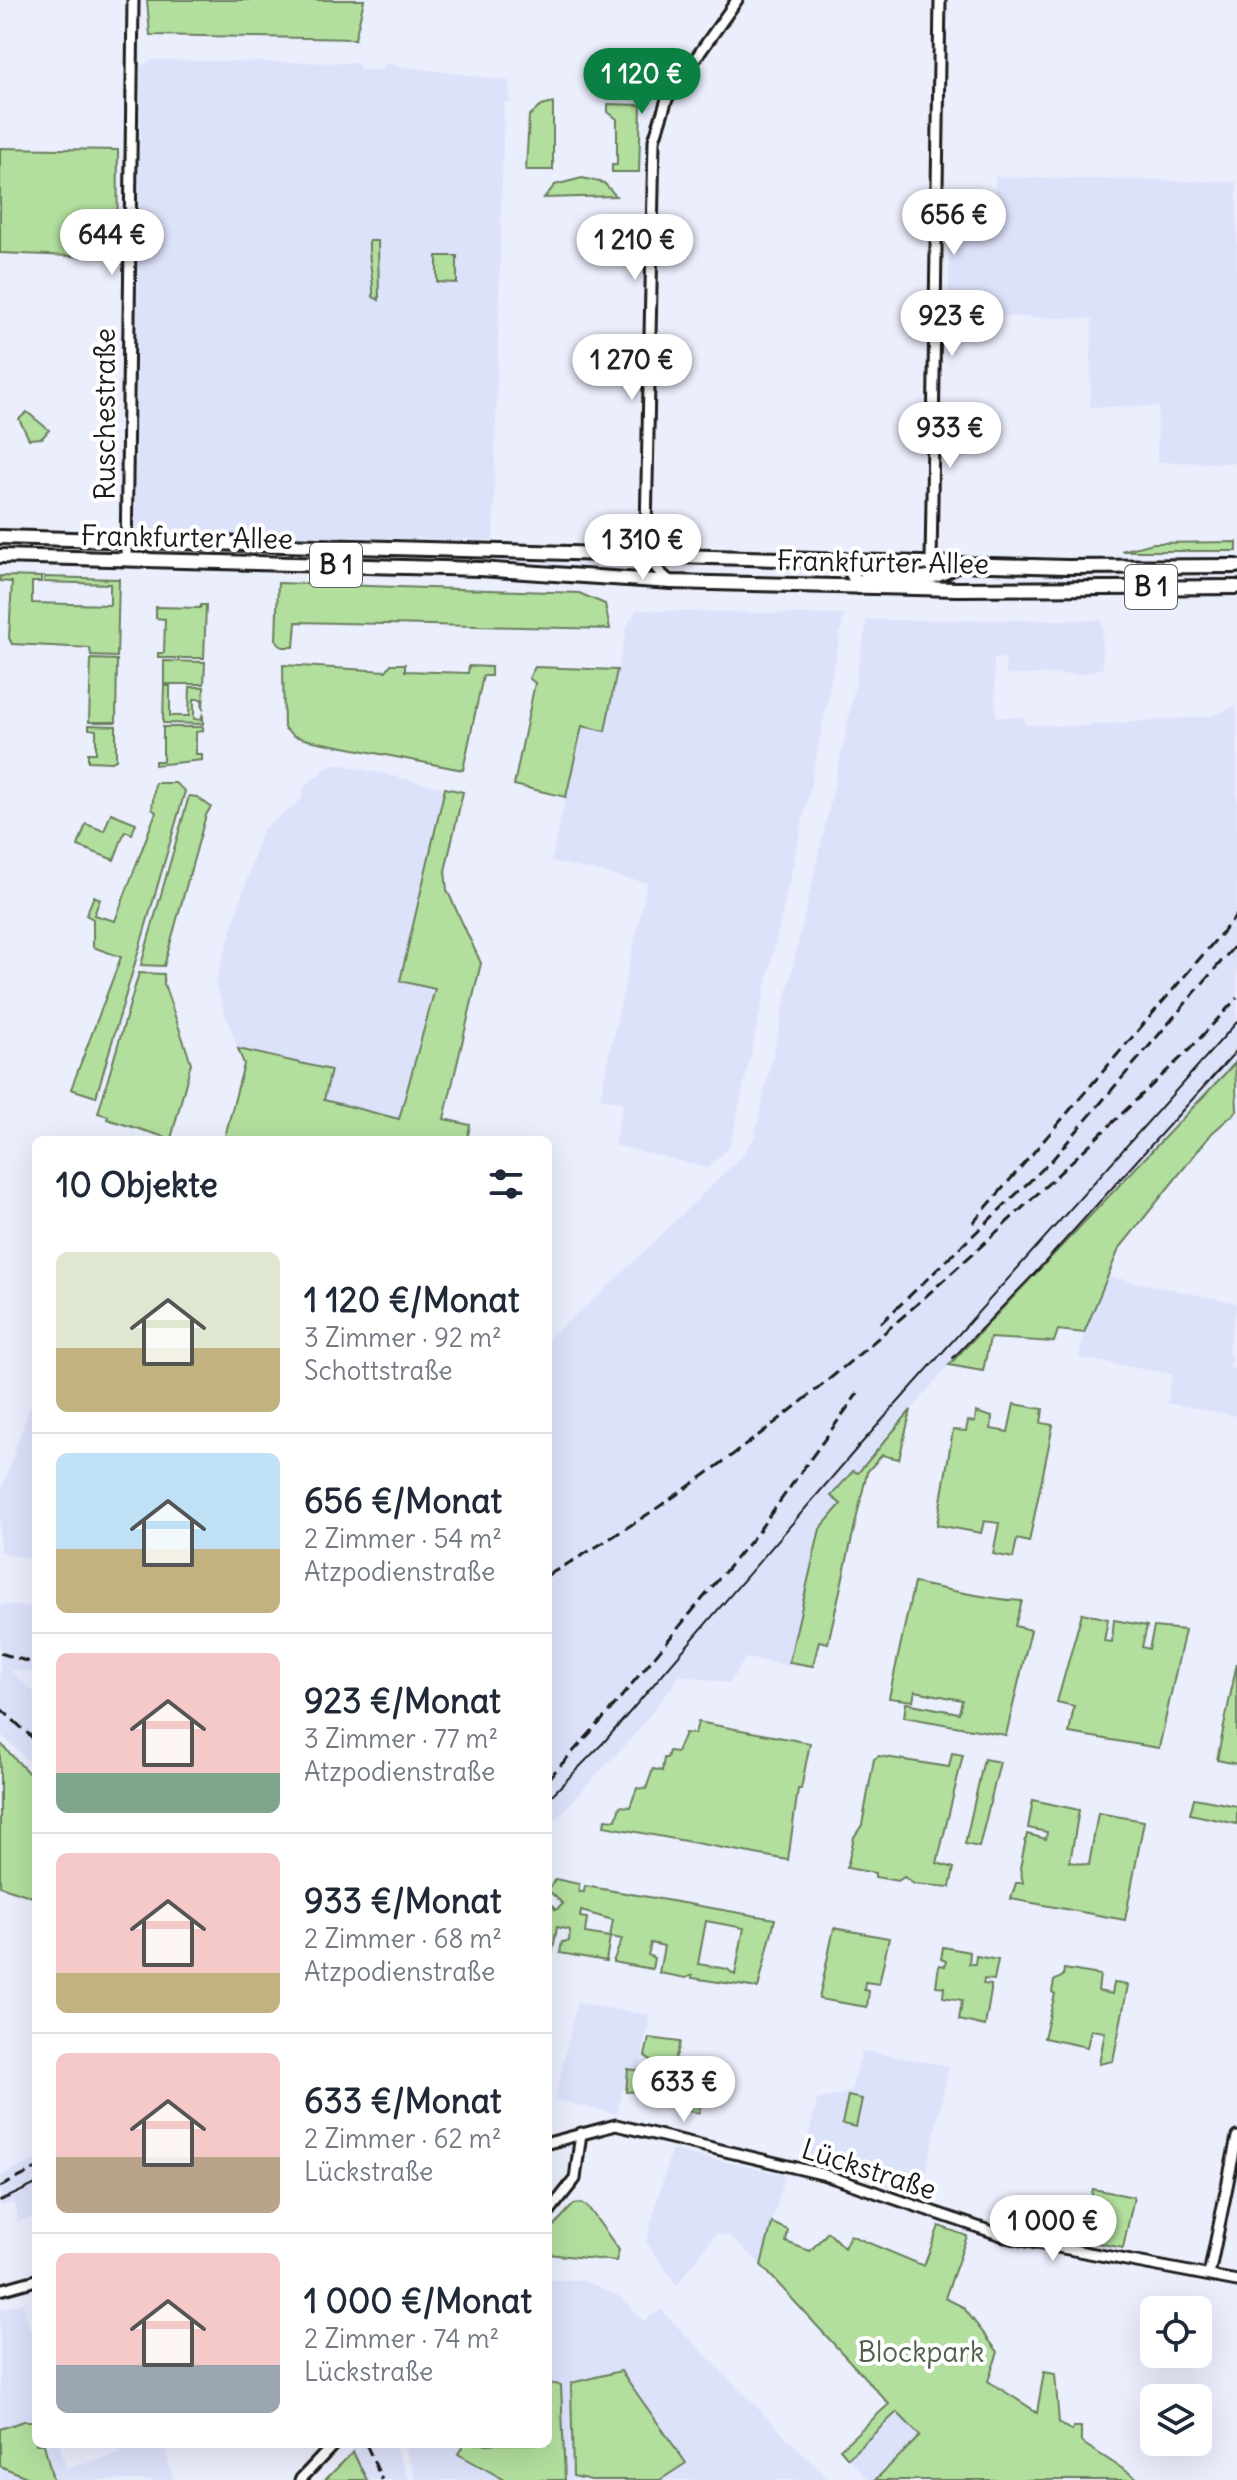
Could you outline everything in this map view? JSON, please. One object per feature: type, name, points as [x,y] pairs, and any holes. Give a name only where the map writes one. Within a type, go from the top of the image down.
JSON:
[{"type":"main road","name":"Frankfurter Allee","points":[[0,537],[957,564],[1237,566]]},
{"type":"main road","name":"Frankfurter Allee","points":[[0,556],[525,570],[671,582],[859,587],[1237,587]]},
{"type":"main road","points":[[845,560],[859,587]]},
{"type":"main road","points":[[859,587],[865,576],[877,570],[920,571],[931,562]]},
{"type":"main road","points":[[859,587],[889,577],[939,577],[957,564]]},
{"type":"street","name":"Ruschestraße","points":[[126,560],[133,0]]},
{"type":"street","points":[[671,582],[654,570],[647,555],[653,156],[662,108],[737,0]]},
{"type":"street","points":[[931,562],[940,0]]},
{"type":"street","name":"Lückstraße","points":[[552,2142],[616,2125],[822,2174],[1009,2238],[1237,2281]]},
{"type":"street","points":[[552,2208],[575,2179],[581,2133]]},
{"type":"street","points":[[1209,2275],[1237,2137]]},
{"type":"street","points":[[0,2290],[32,2281]]},
{"type":"street","points":[[300,2480],[330,2448]]},
{"type":"shaded area","points":[[151,60],[356,63],[361,70],[380,70],[386,64],[509,81],[510,102],[504,103],[493,540],[148,533],[135,525],[141,67]]},
{"type":"shaded area","points":[[995,177],[1237,182],[1237,463],[1157,462],[1158,406],[1090,407],[1092,319],[949,315],[949,221],[1006,222],[1007,214],[995,214]]},
{"type":"shaded area","points":[[636,610],[844,615],[809,793],[730,1147],[708,1168],[614,1145],[623,1103],[600,1098],[647,883],[551,861],[582,726],[605,730],[627,626]]},
{"type":"shaded area","points":[[867,620],[1102,620],[1103,668],[1083,674],[1006,675],[1005,658],[994,659],[996,717],[1022,717],[1026,725],[1077,726],[1211,716],[1237,705],[1237,1065],[949,1365],[858,1473],[854,1471],[832,1496],[842,1504],[820,1529],[788,1666],[746,1658],[729,1683],[681,1675],[636,1733],[552,1823],[552,1336],[602,1292],[741,1157],[754,1138],[845,737]]},
{"type":"shaded area","points":[[339,764],[445,788],[400,980],[435,989],[398,1120],[324,1099],[331,1070],[238,1049],[215,984],[262,830],[302,799],[305,785],[331,765]]},
{"type":"shaded area","points":[[1107,1276],[1237,1303],[1228,1352],[1232,1356],[1230,1368],[1237,1369],[1237,1416],[1167,1403],[1172,1374],[1079,1358],[1084,1333]]},
{"type":"shaded area","points":[[32,1401],[32,1559],[0,1552],[0,1494]]},
{"type":"shaded area","points":[[0,1604],[32,1608],[32,1672],[10,1670],[32,1690],[32,1764],[0,1734]]},
{"type":"shaded area","points":[[577,2003],[650,2015],[640,2070],[628,2068],[617,2114],[555,2100]]},
{"type":"shaded area","points":[[862,2051],[949,2066],[921,2196],[874,2180],[874,2175],[804,2156],[817,2100],[851,2092]]},
{"type":"shaded area","points":[[671,2150],[785,2175],[761,2265],[731,2237],[716,2234],[677,2285],[646,2242]]},
{"type":"shaded area","points":[[32,2161],[32,2217],[18,2221],[14,2202],[0,2207],[0,2176]]},
{"type":"shaded area","points":[[552,2280],[580,2280],[622,2298],[643,2321],[661,2310],[829,2480],[417,2480],[405,2448],[552,2448]]},
{"type":"shaded area","points":[[23,2303],[32,2338],[32,2448],[60,2448],[66,2468],[121,2454],[120,2450],[127,2448],[165,2448],[173,2480],[0,2480],[0,2309]]},
{"type":"shaded area","points":[[897,2412],[920,2437],[875,2480],[869,2480],[848,2458]]},
{"type":"shaded area","points":[[352,2448],[395,2448],[409,2480],[367,2480]]},
{"type":"green space","points":[[147,0],[364,0],[355,39],[150,35]]},
{"type":"green space","points":[[553,103],[553,170],[526,170],[529,116],[541,106]]},
{"type":"green space","points":[[608,104],[641,105],[639,172],[612,172],[612,165],[617,165],[617,119],[608,112]]},
{"type":"green space","points":[[0,148],[118,150],[117,258],[0,253]]},
{"type":"green space","points":[[582,178],[604,183],[616,196],[544,198],[555,185]]},
{"type":"green space","points":[[369,241],[378,241],[379,300],[373,297]]},
{"type":"green space","points":[[437,256],[457,256],[457,283],[437,282]]},
{"type":"green space","points":[[27,412],[49,430],[42,438],[29,439],[19,419]]},
{"type":"green space","points":[[1237,542],[1237,551],[1121,551],[1154,543]]},
{"type":"green space","points":[[0,576],[41,577],[41,582],[32,582],[32,603],[110,605],[110,584],[44,582],[44,577],[119,579],[117,657],[91,656],[90,648],[12,644],[9,638],[12,582],[0,581]]},
{"type":"green space","points":[[278,583],[579,593],[605,604],[610,629],[296,622],[294,647],[282,647],[276,640]]},
{"type":"green space","points":[[206,605],[204,658],[158,658],[158,653],[164,653],[165,619],[156,618],[156,607],[200,608]]},
{"type":"green space","points":[[91,659],[117,660],[116,722],[89,722]]},
{"type":"green space","points":[[164,661],[205,662],[204,684],[164,684]]},
{"type":"green space","points":[[391,664],[405,664],[405,671],[468,673],[469,666],[491,667],[491,676],[483,676],[463,770],[308,740],[294,736],[284,728],[283,665],[386,671]]},
{"type":"green space","points":[[535,667],[617,670],[605,731],[582,726],[566,797],[514,785],[535,683],[529,678]]},
{"type":"green space","points":[[164,686],[170,686],[170,716],[189,716],[190,687],[204,687],[203,710],[202,699],[194,699],[194,719],[201,720],[203,713],[203,724],[163,723]]},
{"type":"green space","points":[[89,725],[116,726],[116,760],[88,761],[88,753],[96,753],[96,730],[89,729]]},
{"type":"green space","points":[[163,727],[203,727],[203,731],[196,732],[196,754],[202,754],[202,760],[155,765],[155,761],[163,761]]},
{"type":"green space","points":[[155,783],[175,783],[185,791],[96,1097],[71,1089],[121,957],[93,947],[93,919],[86,915],[94,896],[100,899],[94,915],[115,921],[156,812],[152,809]]},
{"type":"green space","points":[[445,788],[463,792],[445,871],[447,890],[481,963],[444,1119],[470,1125],[468,1136],[225,1136],[244,1064],[238,1049],[331,1070],[324,1100],[399,1119],[435,989],[400,981]]},
{"type":"green space","points":[[189,796],[197,797],[211,807],[206,815],[164,966],[141,965]]},
{"type":"green space","points":[[111,813],[136,823],[132,834],[125,831],[114,860],[78,846],[86,824],[104,831]]},
{"type":"green space","points":[[139,973],[164,974],[164,984],[191,1063],[172,1136],[161,1136],[107,1119],[108,1116],[98,1113]]},
{"type":"green space","points":[[1235,1063],[1237,1111],[1212,1133],[1119,1249],[1084,1333],[1058,1330],[1054,1342],[990,1338],[983,1371],[949,1365]]},
{"type":"green space","points":[[1014,1404],[1043,1409],[1041,1423],[1053,1425],[1029,1542],[1017,1539],[1013,1558],[993,1554],[999,1523],[984,1521],[981,1533],[937,1525],[953,1430],[966,1431],[968,1421],[975,1422],[976,1412],[992,1417],[991,1429],[1008,1432]]},
{"type":"green space","points":[[911,1410],[899,1459],[882,1455],[867,1472],[828,1643],[819,1641],[813,1666],[789,1662],[820,1529],[841,1504],[831,1496],[853,1471],[858,1473]]},
{"type":"green space","points":[[914,1583],[1022,1601],[1015,1626],[1031,1630],[1006,1735],[904,1717],[906,1703],[959,1713],[962,1700],[915,1691],[913,1701],[889,1698]]},
{"type":"green space","points":[[1082,1613],[1108,1619],[1104,1641],[1112,1642],[1114,1620],[1147,1626],[1142,1647],[1149,1649],[1154,1627],[1185,1630],[1159,1748],[1069,1733],[1074,1706],[1057,1702]]},
{"type":"green space","points":[[1237,1663],[1237,1764],[1217,1760]]},
{"type":"green space","points":[[698,1722],[810,1743],[801,1789],[798,1789],[788,1860],[604,1826],[605,1819],[616,1820],[620,1806],[630,1807],[637,1788],[646,1789],[653,1769],[662,1771],[664,1758],[667,1758],[669,1751],[677,1752],[685,1733],[695,1734]]},
{"type":"green space","points":[[0,1743],[32,1777],[32,1897],[0,1886]]},
{"type":"green space","points":[[952,1753],[963,1755],[937,1863],[954,1868],[950,1887],[914,1884],[904,1877],[898,1881],[875,1877],[875,1873],[847,1868],[854,1837],[862,1825],[874,1759],[879,1756],[949,1767]]},
{"type":"green space","points":[[984,1759],[1000,1762],[979,1847],[965,1844]]},
{"type":"green space","points":[[1194,1798],[1237,1806],[1237,1824],[1190,1814]]},
{"type":"green space","points":[[1033,1800],[1079,1810],[1070,1862],[1089,1865],[1098,1813],[1144,1821],[1125,1920],[1011,1899],[1016,1883],[1023,1883],[1020,1868],[1027,1834],[1046,1839],[1047,1832],[1028,1828]]},
{"type":"green space","points":[[555,1879],[579,1884],[579,1892],[584,1892],[585,1886],[775,1919],[758,1988],[692,1978],[692,1975],[686,1978],[659,1973],[664,1946],[651,1943],[648,1955],[654,1958],[652,1969],[613,1962],[622,1939],[610,1937],[606,1961],[560,1953],[562,1942],[569,1941],[570,1930],[557,1927],[552,1955],[552,1906],[556,1910],[563,1904],[552,1894]],"holes":[[[581,1911],[613,1920],[610,1937],[585,1933],[587,1918],[580,1917]],[[706,1921],[744,1928],[735,1975],[727,1969],[698,1964]]]},
{"type":"green space","points":[[834,1928],[889,1938],[879,1984],[865,1982],[864,1990],[869,1991],[867,2007],[819,1999]]},
{"type":"green space","points":[[943,1947],[970,1952],[969,1964],[975,1964],[976,1956],[998,1960],[994,1980],[984,1979],[983,1984],[991,1985],[985,2026],[959,2020],[962,2000],[943,1997],[944,1987],[936,1986],[939,1965],[945,1966],[946,1961],[941,1959]]},
{"type":"green space","points":[[1064,1969],[1100,1975],[1098,1991],[1112,1994],[1114,1983],[1128,1985],[1113,2061],[1099,2064],[1105,2032],[1091,2030],[1087,2047],[1044,2038],[1055,1994],[1052,1992],[1054,1981],[1063,1976]]},
{"type":"green space","points":[[649,2038],[680,2042],[674,2061],[655,2083],[626,2092],[628,2069],[647,2072],[651,2060],[645,2056]]},
{"type":"green space","points":[[693,2072],[730,2083],[724,2102],[713,2100],[717,2089],[703,2086],[699,2113],[688,2111]]},
{"type":"green space","points":[[848,2096],[862,2099],[856,2127],[842,2124]]},
{"type":"green space","points":[[1093,2189],[1134,2197],[1123,2248],[1082,2240]]},
{"type":"green space","points":[[581,2203],[588,2207],[619,2250],[616,2261],[552,2254],[552,2228],[574,2204]]},
{"type":"green space","name":"Blockpark","points":[[772,2223],[788,2230],[786,2242],[810,2251],[828,2232],[844,2248],[850,2235],[924,2266],[939,2226],[967,2236],[945,2298],[963,2307],[998,2352],[988,2381],[1037,2412],[1044,2372],[1055,2374],[1059,2423],[1072,2431],[1073,2427],[1081,2427],[1081,2442],[1140,2480],[875,2480],[920,2436],[897,2412],[848,2458],[840,2449],[889,2404],[761,2265]]},
{"type":"green space","points":[[621,2371],[686,2463],[660,2480],[591,2480],[573,2476],[571,2383]]},
{"type":"green space","points":[[552,2384],[561,2385],[565,2480],[505,2480],[458,2454],[462,2448],[552,2448]]},
{"type":"green space","points":[[32,2421],[32,2448],[45,2448],[53,2480],[34,2480],[0,2466],[0,2429]]},
{"type":"green space","points":[[353,2452],[367,2480],[325,2480]]},
{"type":"tram line","points":[[552,1795],[604,1742],[859,1446],[1237,1022]]},
{"type":"tram line","points":[[953,1358],[1035,1273],[1237,1050]]},
{"type":"tram line","points":[[0,2201],[32,2186]]},
{"type":"railway","points":[[973,1223],[1237,915]]},
{"type":"railway","points":[[881,1323],[1052,1160],[1237,943]]},
{"type":"railway","points":[[552,1573],[637,1521],[723,1462],[885,1332],[1115,1121],[1190,1049],[1237,998]]},
{"type":"railway","points":[[552,1775],[602,1720],[757,1533],[858,1393]]},
{"type":"railway","points":[[0,1653],[32,1663]]},
{"type":"railway","points":[[0,1708],[32,1737]]},
{"type":"railway","points":[[0,2187],[32,2171]]},
{"type":"railway","points":[[368,2448],[382,2480]]}]
